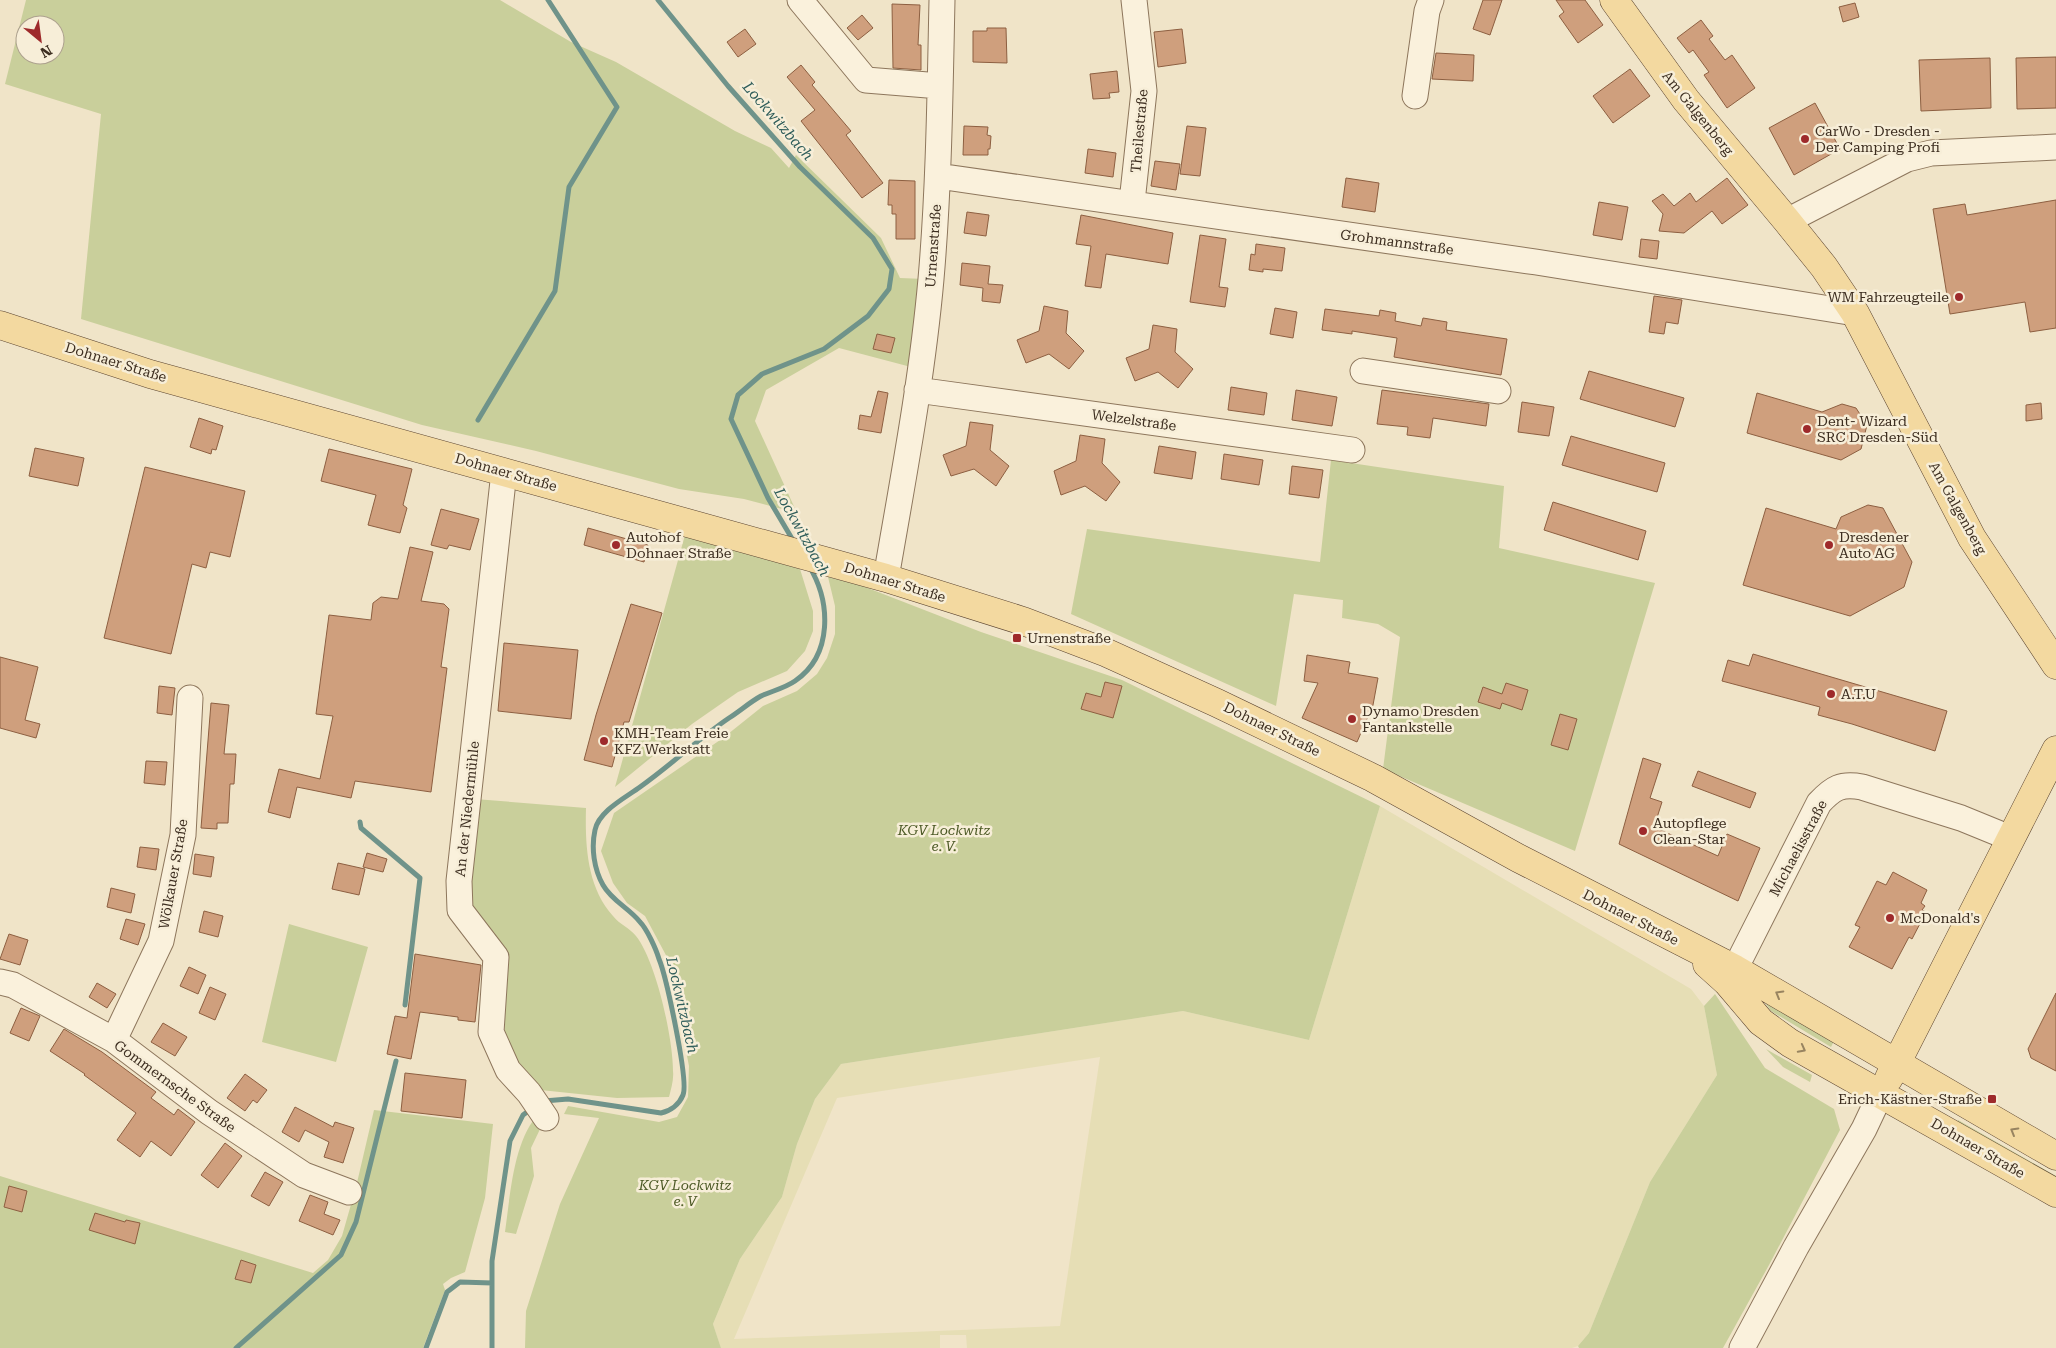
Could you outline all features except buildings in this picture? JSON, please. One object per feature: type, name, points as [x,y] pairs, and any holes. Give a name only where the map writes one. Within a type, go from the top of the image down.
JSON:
[{"type":"main road","name":"Am Galgenberg","points":[[1614,0],[1686,100],[1824,267],[1855,313],[1972,538],[2056,665]]},
{"type":"main road","name":"Dohnaer Straße","points":[[0,325],[150,374],[886,578],[1023,621],[1107,653],[1217,703],[1373,778],[1518,858],[1735,969],[2056,1156]]},
{"type":"main road","points":[[1881,1093],[2056,750]]},
{"type":"main road","name":"Dohnaer Straße","points":[[1685,945],[1727,982],[1761,1022],[1790,1043],[2056,1193]]},
{"type":"street","points":[[800,0],[866,80],[940,86]]},
{"type":"street","name":"Urnenstraße","points":[[886,578],[917,390],[931,280],[938,176],[942,0]]},
{"type":"street","name":"Theilestraße","points":[[1132,202],[1144,91],[1134,0]]},
{"type":"street","points":[[1415,96],[1427,11],[1431,0]]},
{"type":"street","points":[[1787,221],[1907,159],[1931,153],[2056,147]]},
{"type":"street","name":"Grohmannstraße","points":[[938,176],[1132,202],[1536,262],[1855,313]]},
{"type":"street","points":[[1362,372],[1498,391]]},
{"type":"street","name":"Welzelstraße","points":[[917,390],[1352,450]]},
{"type":"street","name":"An der Niedermühle","points":[[504,472],[459,880],[460,910],[496,957],[491,1032],[508,1070],[529,1093],[546,1118]]},
{"type":"street","name":"Wölkauer Straße","points":[[114,1040],[162,941],[183,835],[190,698]]},
{"type":"street","name":"Michaelisstraße","points":[[1735,969],[1819,803],[1837,788],[1848,785],[1862,787],[1961,818],[2010,838]]},
{"type":"street","name":"Gommernsche Straße","points":[[0,982],[13,985],[114,1040],[209,1112],[304,1175],[349,1192]]},
{"type":"street","points":[[1742,1348],[1796,1247],[1864,1129],[1881,1093]]},
{"type":"shaded area","points":[[1380,806],[1691,989],[1704,1006],[1717,1075],[1650,1182],[1589,1333],[1578,1346],[1572,1348],[967,1348],[966,1335],[940,1335],[940,1348],[721,1348],[713,1324],[740,1259],[782,1197],[797,1144],[815,1099],[841,1064],[1183,1011],[1309,1040]],"holes":[[[1100,1057],[1060,1326],[734,1339],[837,1098]]]},
{"type":"green space","points":[[26,0],[500,0],[571,42],[616,62],[735,131],[771,148],[789,168],[796,155],[881,238],[900,278],[925,279],[911,367],[839,348],[766,390],[755,421],[797,513],[744,499],[679,489],[536,451],[422,425],[81,319],[101,114],[5,84],[15,44],[15,65],[65,65],[65,15],[22,15]]},
{"type":"green space","points":[[1331,460],[1504,486],[1499,548],[1655,583],[1575,851],[1383,769],[1400,637],[1378,624],[1342,618],[1343,600],[1294,594],[1276,706],[1071,614],[1087,529],[1320,562]]},
{"type":"green space","points":[[685,535],[800,569],[813,611],[813,631],[805,651],[787,671],[738,692],[692,724],[615,787]]},
{"type":"green space","name":"KGV Lockwitz e. V.","points":[[828,577],[860,585],[981,632],[1122,680],[1380,806],[1309,1040],[1183,1011],[841,1064],[815,1099],[797,1144],[782,1197],[740,1259],[713,1324],[721,1348],[525,1348],[526,1311],[560,1204],[599,1118],[564,1114],[568,1106],[659,1122],[677,1117],[688,1097],[689,1066],[668,959],[645,916],[627,903],[613,883],[601,851],[614,813],[723,738],[763,706],[797,691],[817,674],[827,658],[835,634],[835,606]]},
{"type":"green space","points":[[475,799],[586,808],[586,837],[589,865],[598,892],[604,905],[615,919],[636,936],[650,963],[662,1000],[672,1057],[673,1077],[669,1097],[617,1098],[531,1089],[504,1039],[505,1014],[465,905]]},
{"type":"green space","points":[[289,924],[368,947],[336,1062],[262,1042]]},
{"type":"green space","points":[[1715,994],[1765,1068],[1834,1109],[1840,1130],[1723,1348],[1579,1348],[1578,1346],[1589,1333],[1650,1182],[1717,1075],[1704,1006]]},
{"type":"green space","points":[[1761,997],[1834,1041],[1831,1047],[1771,1011]]},
{"type":"green space","points":[[1766,1049],[1812,1075],[1810,1082],[1783,1067]]},
{"type":"green space","points":[[374,1110],[493,1124],[485,1198],[465,1272],[443,1284],[445,1290],[423,1348],[0,1348],[0,1176],[313,1273],[328,1260],[342,1236],[356,1187]]},
{"type":"green space","points":[[536,1117],[542,1125],[531,1148],[534,1176],[516,1234],[505,1232],[517,1156],[528,1128]]},
{"type":"green space","points":[[1958,1120],[2056,1176],[2056,1183],[1954,1127]]},
{"type":"waterway","points":[[478,420],[555,291],[569,187],[617,107],[548,0]]},
{"type":"waterway","name":"Lockwitzbach","points":[[658,0],[728,86],[800,167],[873,238],[892,269],[889,289],[868,316],[824,349],[762,374],[738,395],[731,419],[768,498],[794,542]]},
{"type":"waterway","name":"Lockwitzbach","points":[[544,1101],[568,1099],[661,1113],[674,1107],[683,1095],[683,1070],[680,1050],[658,955],[643,925],[611,896],[603,885],[595,865],[593,851],[595,830],[597,823],[607,811],[718,726],[761,696],[783,688],[795,681],[807,670],[816,657],[822,643],[824,627],[824,611],[821,596],[809,566]]},
{"type":"waterway","points":[[360,822],[361,828],[420,878],[405,1005]]},
{"type":"waterway","points":[[236,1348],[341,1255],[356,1222],[396,1061]]},
{"type":"waterway","name":"Lockwitzbach","points":[[492,1348],[492,1261],[510,1141],[523,1115],[531,1109]]},
{"type":"waterway","points":[[426,1348],[447,1292],[460,1282],[492,1283]]},
{"type":"place","name":"CarWo - Dresden - Der Camping Profi","points":[[1805,139]]},
{"type":"place","name":"WM Fahrzeugteile","points":[[1959,297]]},
{"type":"place","name":"Dent- Wizard SRC Dresden-Süd","points":[[1807,429]]},
{"type":"place","name":"Autohof Dohnaer Straße","points":[[616,545]]},
{"type":"place","name":"Dresdener Auto AG","points":[[1829,545]]},
{"type":"place","name":"Urnenstraße","points":[[1017,638]]},
{"type":"place","name":"A.T.U","points":[[1831,694]]},
{"type":"place","name":"Dynamo Dresden Fantankstelle","points":[[1352,719]]},
{"type":"place","name":"KMH-Team Freie KFZ Werkstatt","points":[[604,741]]},
{"type":"place","name":"Autopflege Clean-Star","points":[[1643,831]]},
{"type":"place","name":"McDonald's","points":[[1890,918]]},
{"type":"place","name":"Erich-Kästner-Straße","points":[[1992,1099]]},
{"type":"park label","name":"KGV Lockwitz e. V","points":[[685,1194]]}]
